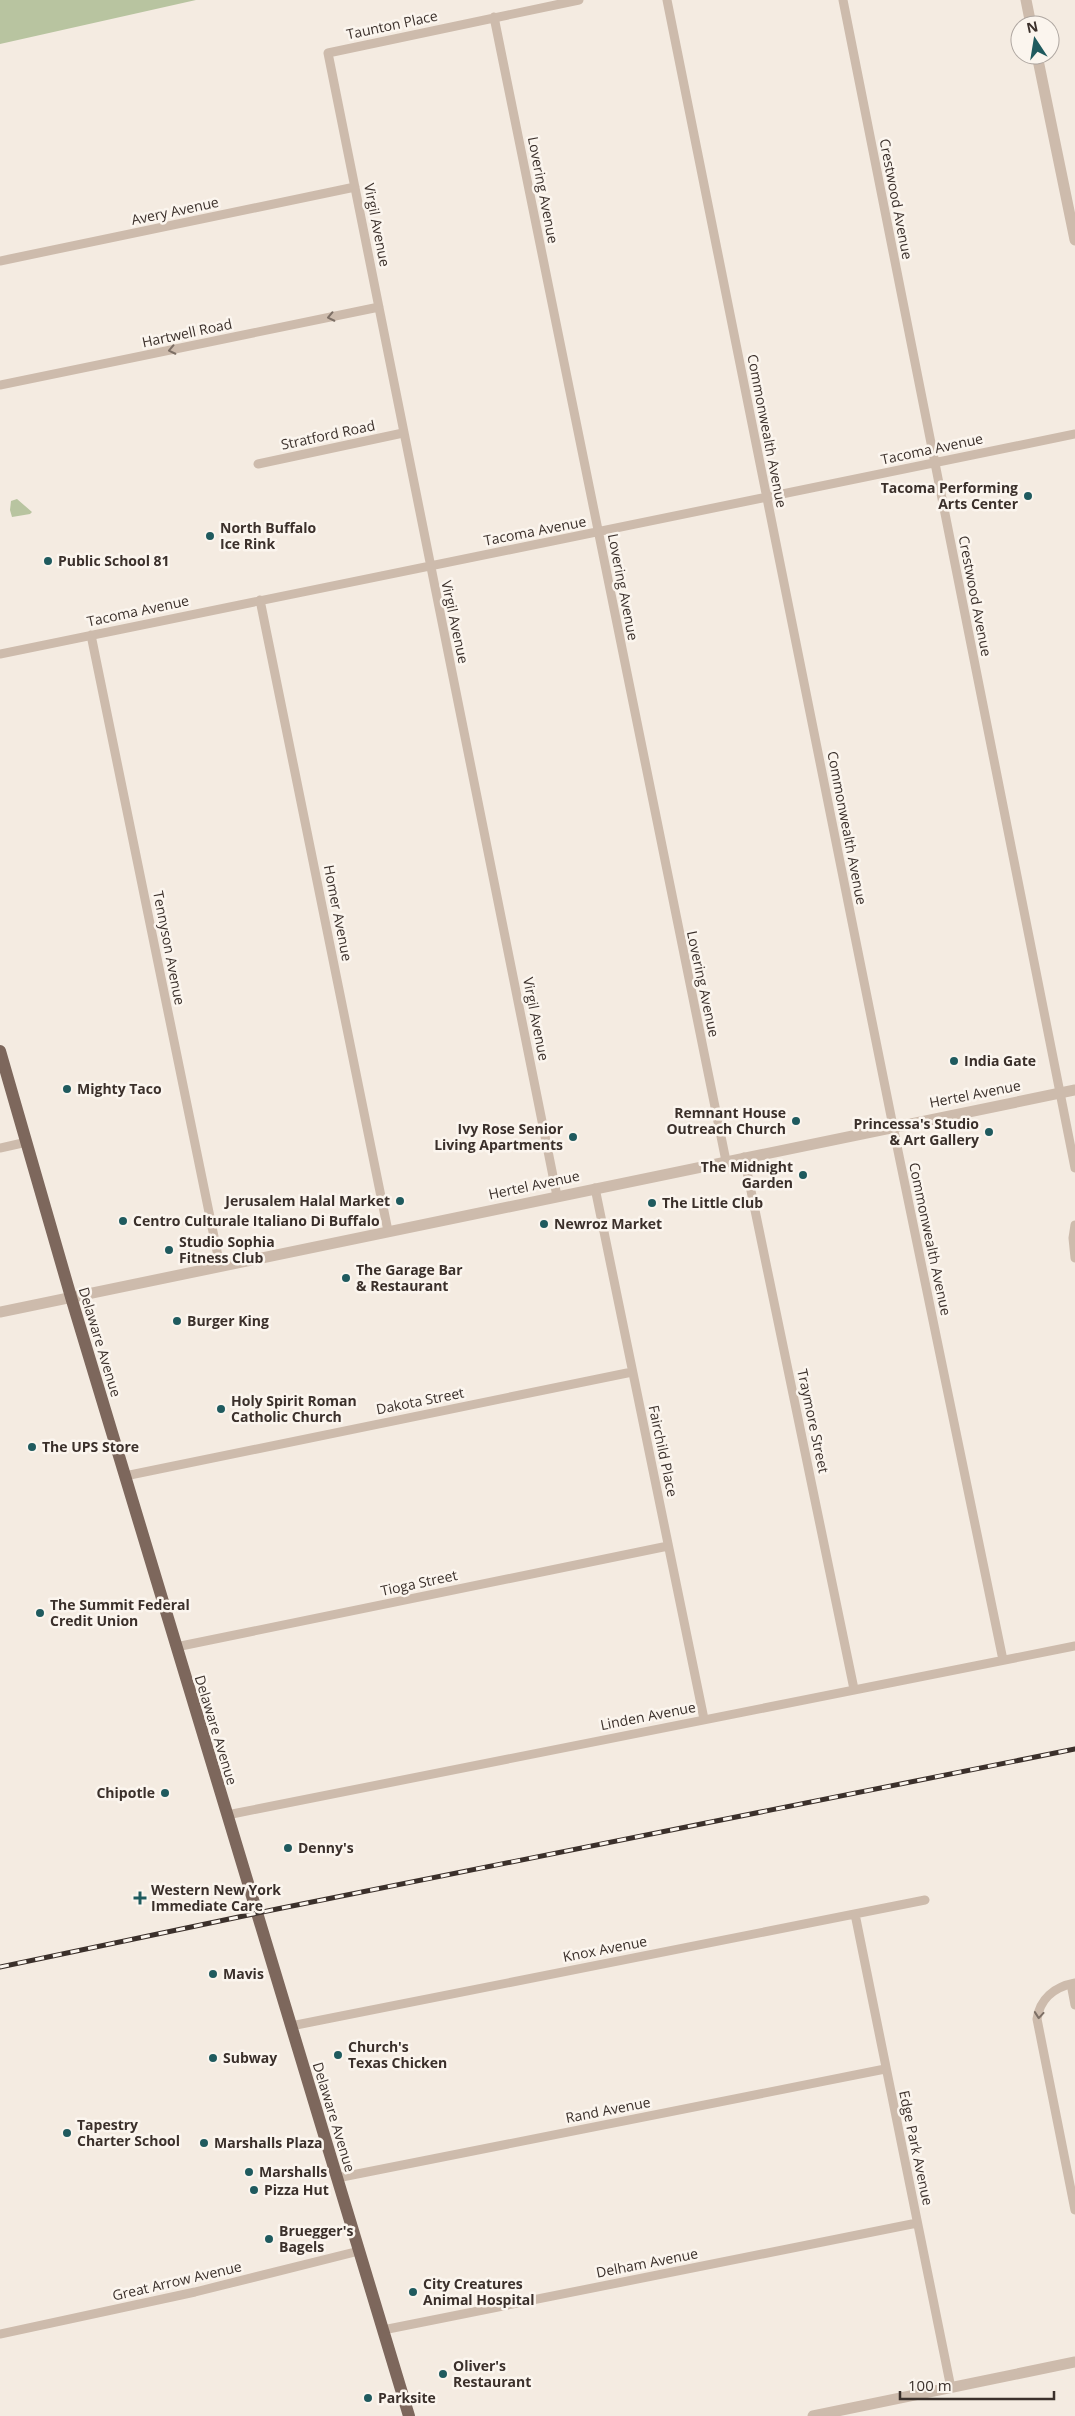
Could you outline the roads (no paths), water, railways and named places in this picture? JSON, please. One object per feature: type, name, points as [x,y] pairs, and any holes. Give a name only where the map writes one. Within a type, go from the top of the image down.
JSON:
[{"type":"main road","name":"Delaware Avenue","points":[[0,1050],[71,1297],[409,2416]]},
{"type":"street","name":"Taunton Place","points":[[328,53],[579,0]]},
{"type":"street","name":"Commonwealth Avenue","points":[[667,0],[893,1126],[1003,1660]]},
{"type":"street","name":"Crestwood Avenue","points":[[843,0],[1075,1168]]},
{"type":"street","points":[[1026,0],[1029,15]]},
{"type":"street","name":"Lovering Avenue","points":[[494,18],[726,1161]]},
{"type":"street","name":"Virgil Avenue","points":[[328,53],[429,566],[557,1196]]},
{"type":"street","points":[[1039,65],[1075,240]]},
{"type":"street","name":"Avery Avenue","points":[[0,261],[355,188]]},
{"type":"street","name":"Hartwell Road","points":[[0,385],[379,307]]},
{"type":"street","name":"Stratford Road","points":[[258,464],[403,433]]},
{"type":"street","name":"Tacoma Avenue","points":[[0,654],[1075,434]]},
{"type":"street","name":"Homer Avenue","points":[[260,600],[388,1231]]},
{"type":"street","name":"Tennyson Avenue","points":[[91,635],[220,1266]]},
{"type":"street","name":"Hertel Avenue","points":[[0,1312],[893,1126],[1075,1090]]},
{"type":"street","points":[[0,1148],[26,1142]]},
{"type":"street","name":"Traymore Street","points":[[744,1157],[854,1689]]},
{"type":"street","name":"Fairchild Place","points":[[595,1188],[704,1719]]},
{"type":"street","points":[[1075,1225],[1073,1238],[1075,1258]]},
{"type":"street","name":"Dakota Street","points":[[125,1476],[632,1372]]},
{"type":"street","name":"Tioga Street","points":[[176,1647],[668,1546]]},
{"type":"street","name":"Linden Avenue","points":[[227,1815],[1075,1646]]},
{"type":"street","name":"Knox Avenue","points":[[291,2026],[925,1900]]},
{"type":"street","name":"Edge Park Avenue","points":[[855,1914],[951,2388]]},
{"type":"street","points":[[1075,2005],[1073,1983],[1049,1994],[1039,2007],[1037,2020],[1075,2210]]},
{"type":"street","name":"Rand Avenue","points":[[337,2178],[885,2069]]},
{"type":"street","name":"Delham Avenue","points":[[383,2330],[917,2223]]},
{"type":"street","name":"Great Arrow Avenue","points":[[0,2334],[195,2292],[359,2250]]},
{"type":"street","points":[[813,2416],[1075,2362]]},
{"type":"railway","points":[[0,1967],[277,1909],[1075,1749]]},
{"type":"place","name":"Tacoma Performing Arts Center","points":[[1028,496]]},
{"type":"place","name":"North Buffalo Ice Rink","points":[[210,536]]},
{"type":"place","name":"Public School 81","points":[[48,561]]},
{"type":"place","name":"India Gate","points":[[954,1061]]},
{"type":"place","name":"Mighty Taco","points":[[67,1089]]},
{"type":"place","name":"Remnant House Outreach Church","points":[[796,1121]]},
{"type":"place","name":"Princessa's Studio & Art Gallery","points":[[989,1132]]},
{"type":"place","name":"Ivy Rose Senior Living Apartments","points":[[573,1137]]},
{"type":"place","name":"The Midnight Garden","points":[[803,1175]]},
{"type":"place","name":"Jerusalem Halal Market","points":[[400,1201]]},
{"type":"place","name":"The Little Club","points":[[652,1203]]},
{"type":"place","name":"Centro Culturale Italiano Di Buffalo","points":[[123,1221]]},
{"type":"place","name":"Newroz Market","points":[[544,1224]]},
{"type":"place","name":"Studio Sophia Fitness Club","points":[[169,1250]]},
{"type":"place","name":"The Garage Bar & Restaurant","points":[[346,1278]]},
{"type":"place","name":"Burger King","points":[[177,1321]]},
{"type":"place","name":"Holy Spirit Roman Catholic Church","points":[[221,1409]]},
{"type":"place","name":"The UPS Store","points":[[32,1447]]},
{"type":"place","name":"The Summit Federal Credit Union","points":[[40,1613]]},
{"type":"place","name":"Chipotle","points":[[165,1793]]},
{"type":"place","name":"Denny's","points":[[288,1848]]},
{"type":"place","name":"Western New York Immediate Care","points":[[140,1898]]},
{"type":"place","name":"Mavis","points":[[213,1974]]},
{"type":"place","name":"Church's Texas Chicken","points":[[338,2055]]},
{"type":"place","name":"Subway","points":[[213,2058]]},
{"type":"place","name":"Tapestry Charter School","points":[[67,2133]]},
{"type":"place","name":"Marshalls Plaza","points":[[204,2143]]},
{"type":"place","name":"Marshalls","points":[[249,2172]]},
{"type":"place","name":"Pizza Hut","points":[[254,2190]]},
{"type":"place","name":"Bruegger's Bagels","points":[[269,2239]]},
{"type":"place","name":"City Creatures Animal Hospital","points":[[413,2292]]},
{"type":"place","name":"Oliver's Restaurant","points":[[443,2374]]},
{"type":"place","name":"Parksite","points":[[368,2398]]}]
